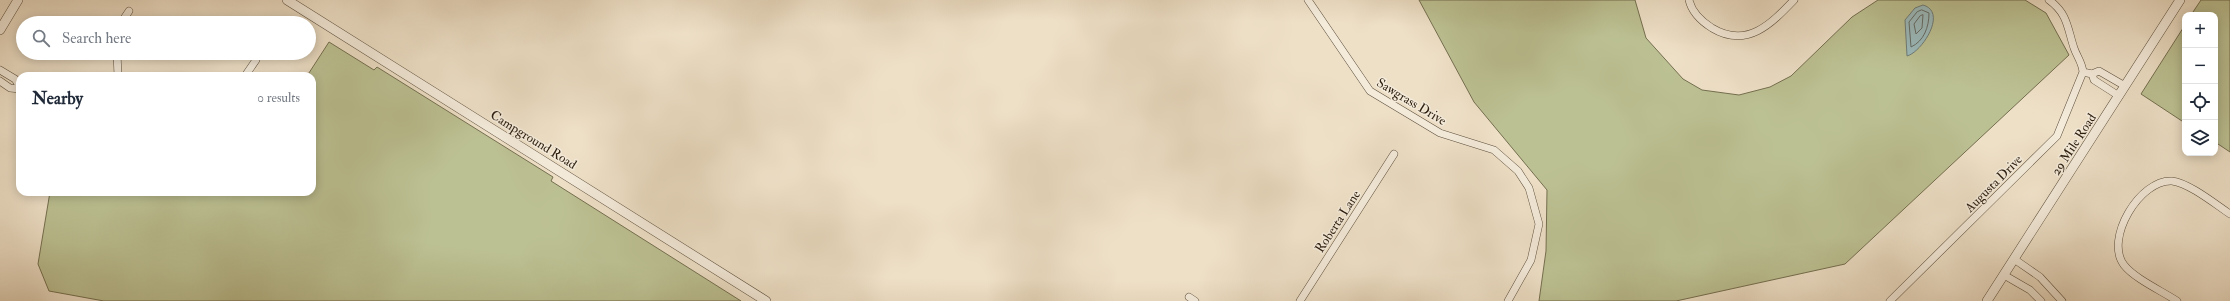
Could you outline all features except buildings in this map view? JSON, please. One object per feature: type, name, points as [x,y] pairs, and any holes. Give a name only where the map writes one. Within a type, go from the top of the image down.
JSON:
[{"type":"street","points":[[0,30],[18,0]]},
{"type":"street","name":"Campground Road","points":[[287,0],[312,16]]},
{"type":"street","name":"Sawgrass Drive","points":[[1308,0],[1370,91],[1440,133],[1494,150],[1518,171],[1529,188],[1538,224],[1531,260],[1508,301]]},
{"type":"street","points":[[1689,0],[1691,7],[1702,22],[1717,31],[1736,36],[1752,34],[1768,26],[1794,0]]},
{"type":"street","points":[[2049,0],[2064,16],[2069,27],[2075,50],[2082,62],[2083,72],[2092,74],[2099,71],[2125,86]]},
{"type":"street","name":"29 Mile Road","points":[[1987,301],[2180,0]]},
{"type":"street","points":[[126,16],[129,11]]},
{"type":"street","name":"Campground Road","points":[[316,18],[766,301]]},
{"type":"street","points":[[117,60],[118,72]]},
{"type":"street","points":[[248,72],[256,60]]},
{"type":"street","points":[[0,70],[16,81]]},
{"type":"street","name":"Augusta Drive","points":[[1890,301],[2057,136],[2083,72]]},
{"type":"street","points":[[2092,74],[2094,80],[2119,96]]},
{"type":"street","points":[[0,81],[10,88],[16,88]]},
{"type":"street","name":"Roberta Lane","points":[[1300,301],[1394,154]]},
{"type":"street","points":[[2177,301],[2130,271],[2120,257],[2117,241],[2118,234],[2132,210],[2144,192],[2157,184],[2171,181],[2186,186],[2230,214]]},
{"type":"street","points":[[2014,259],[2040,276],[2062,301]]},
{"type":"street","points":[[2004,275],[2030,290],[2041,301]]},
{"type":"green space","points":[[1419,0],[1635,0],[1646,38],[1683,79],[1702,90],[1739,95],[1770,87],[1791,76],[1852,17],[1878,0],[2025,0],[2046,13],[2069,55],[1845,264],[1676,301],[1539,301],[1546,251],[1547,190],[1474,102]]},
{"type":"green space","points":[[2201,0],[2230,0],[2230,152],[2218,144],[2218,12],[2193,12]]},
{"type":"green space","points":[[2182,30],[2182,121],[2141,94]]},
{"type":"green space","points":[[329,42],[374,70],[377,67],[553,177],[551,181],[741,301],[104,301],[49,291],[38,264],[49,196],[316,196],[316,72],[310,72]]},
{"type":"water","points":[[1923,5],[1930,9],[1933,15],[1933,23],[1925,40],[1913,53],[1907,56],[1905,20],[1915,8]]}]
